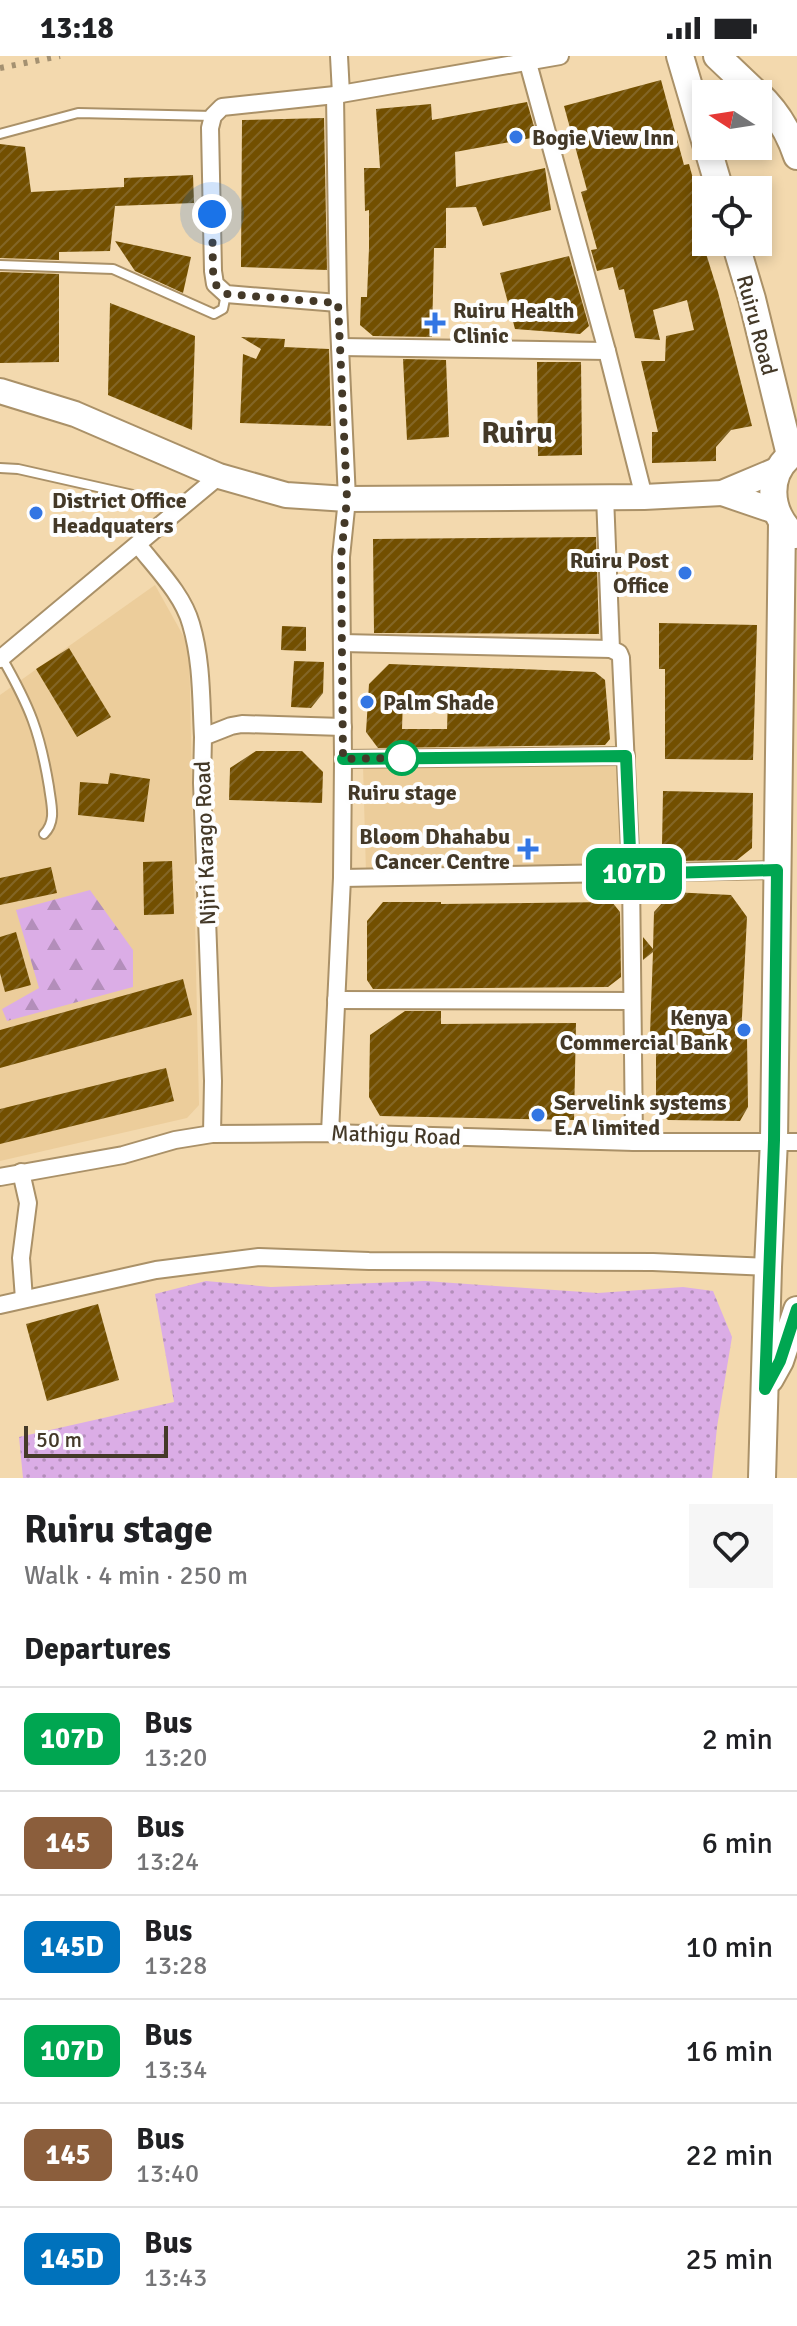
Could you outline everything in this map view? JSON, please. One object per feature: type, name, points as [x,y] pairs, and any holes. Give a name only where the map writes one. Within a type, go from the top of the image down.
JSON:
[{"type":"main road","points":[[680,56],[692,94]]},
{"type":"main road","points":[[717,56],[742,80]]},
{"type":"main road","points":[[772,111],[790,136],[797,156]]},
{"type":"main road","name":"Ruiru Road","points":[[738,256],[789,458]]},
{"type":"main road","points":[[0,391],[75,414],[219,476],[286,495],[347,499],[644,497],[722,493],[789,458]]},
{"type":"main road","points":[[762,1478],[768,1267],[786,1141],[777,870],[785,524],[772,490],[789,458]]},
{"type":"main road","points":[[722,493],[785,524]]},
{"type":"main road","points":[[765,1389],[780,1361],[797,1310]]},
{"type":"street","points":[[330,1133],[342,878],[341,557],[347,499],[338,303],[339,56]]},
{"type":"street","points":[[338,303],[226,294],[215,284],[210,128],[213,116],[222,107],[338,94],[560,56]]},
{"type":"street","points":[[528,63],[644,497]]},
{"type":"street","points":[[340,347],[607,351]]},
{"type":"street","points":[[1,658],[139,546],[219,476]]},
{"type":"street","points":[[605,496],[611,649]]},
{"type":"street","points":[[139,546],[175,592],[191,622],[200,668],[203,737]]},
{"type":"street","points":[[342,643],[611,649],[619,653],[631,874],[634,1142]]},
{"type":"street","name":"Njiri Karago Road","points":[[212,1134],[203,737],[242,724],[343,727]]},
{"type":"street","points":[[343,759],[626,756]]},
{"type":"street","points":[[342,878],[777,870]]},
{"type":"street","points":[[336,1000],[632,1001]]},
{"type":"street","name":"Mathigu Road","points":[[0,1177],[123,1155],[175,1140],[212,1134],[330,1133],[634,1142],[786,1141]]},
{"type":"street","points":[[21,1172],[28,1203],[21,1258],[24,1299]]},
{"type":"street","points":[[0,1305],[156,1270],[259,1257],[385,1262],[653,1262],[768,1267]]},
{"type":"lane","points":[[0,134],[78,113],[213,116]]},
{"type":"lane","points":[[0,265],[113,269],[214,314],[223,309],[226,294]]},
{"type":"lane","points":[[0,468],[18,469],[183,506]]},
{"type":"lane","points":[[1,658],[29,706],[41,742],[53,815],[44,834]]},
{"type":"shaded area","points":[[155,585],[189,646],[199,1105],[187,1118],[0,1161],[0,695]]},
{"type":"shaded area","points":[[621,760],[622,868],[366,873],[363,765]]},
{"type":"green space","points":[[90,890],[133,950],[133,987],[7,1021],[2,1009],[39,988],[16,910]]},
{"type":"green space","points":[[206,1281],[271,1287],[425,1281],[598,1293],[683,1287],[713,1291],[732,1337],[712,1478],[23,1478],[19,1437],[174,1402],[155,1294]]},
{"type":"building","points":[[661,80],[684,165],[689,164],[692,176],[692,256],[707,256],[752,426],[731,430],[716,447],[716,461],[652,463],[652,432],[658,432],[641,361],[665,361],[666,336],[694,330],[687,300],[653,310],[660,340],[635,338],[624,289],[619,290],[613,267],[597,271],[591,250],[597,249],[581,192],[587,190],[564,106]]},
{"type":"building","points":[[527,102],[537,137],[455,152],[456,187],[545,168],[551,210],[483,226],[476,207],[446,208],[446,248],[434,248],[432,337],[373,336],[360,325],[361,297],[367,297],[369,248],[364,168],[380,168],[376,109],[431,104],[432,120]]},
{"type":"building","points":[[324,118],[327,270],[241,267],[242,120]]},
{"type":"building","points":[[0,144],[25,147],[31,192],[124,187],[124,178],[193,175],[194,203],[115,206],[110,251],[59,252],[59,260],[0,258]]},
{"type":"building","points":[[115,241],[191,257],[183,293],[135,271]]},
{"type":"building","points":[[569,256],[589,326],[580,334],[515,329],[500,273]]},
{"type":"building","points":[[0,272],[59,274],[59,362],[0,363]]},
{"type":"building","points":[[110,303],[195,336],[192,430],[108,395]]},
{"type":"building","points":[[241,337],[285,339],[284,347],[329,349],[331,426],[240,423],[243,354],[256,359],[261,349]]},
{"type":"building","points":[[403,359],[446,360],[449,437],[407,440]]},
{"type":"building","points":[[537,362],[581,362],[582,455],[538,456]]},
{"type":"building","points":[[596,537],[599,634],[374,633],[373,539]]},
{"type":"building","points":[[659,623],[757,625],[753,760],[665,759],[665,669],[659,669]]},
{"type":"building","points":[[282,626],[306,627],[306,651],[281,650]]},
{"type":"building","points":[[69,648],[111,717],[77,737],[36,669]]},
{"type":"building","points":[[294,661],[324,662],[323,693],[311,708],[291,707]]},
{"type":"building","points":[[389,664],[595,672],[605,680],[610,739],[605,745],[378,748],[366,732],[369,684]],"holes":[[[403,698],[448,699],[447,729],[402,729]]]},
{"type":"building","points":[[256,751],[302,751],[323,772],[322,803],[229,800],[230,768]]},
{"type":"building","points":[[110,773],[150,779],[144,822],[78,815],[80,782],[108,784]]},
{"type":"building","points":[[663,791],[753,793],[752,848],[737,860],[677,861],[662,846]]},
{"type":"building","points":[[172,861],[174,914],[144,915],[143,862]]},
{"type":"building","points":[[51,867],[57,893],[0,905],[0,878]]},
{"type":"building","points":[[672,892],[731,895],[747,917],[741,1037],[747,1037],[748,1107],[740,1121],[668,1120],[656,1108],[656,1034],[650,1034],[653,952],[643,960],[643,937],[653,949],[654,912]]},
{"type":"building","points":[[383,902],[612,902],[620,912],[621,977],[608,987],[373,989],[367,980],[367,921]]},
{"type":"building","points":[[16,932],[31,985],[5,992],[0,973],[0,937]]},
{"type":"building","points":[[183,979],[192,1015],[0,1068],[0,1030]]},
{"type":"building","points":[[405,1011],[441,1011],[441,1024],[576,1023],[574,1120],[380,1116],[369,1097],[370,1035]]},
{"type":"building","points":[[166,1068],[174,1101],[0,1144],[0,1109]]},
{"type":"building","points":[[98,1304],[119,1380],[47,1401],[26,1324]]},
{"type":"railway","points":[[0,68],[60,56]]},
{"type":"bus line","name":"107D","points":[[343,759],[626,756],[631,874],[777,870],[774,1140],[765,1389],[780,1361],[797,1309]]},
{"type":"place","name":"Bogie View Inn","points":[[516,137]]},
{"type":"place","name":"Ruiru Health Clinic","points":[[435,323]]},
{"type":"place","name":"District Office Headquaters","points":[[36,513]]},
{"type":"place","name":"Ruiru Post Office","points":[[685,573]]},
{"type":"place","name":"Palm Shade","points":[[367,702]]},
{"type":"place","name":"Ruiru stage","points":[[402,758]]},
{"type":"place","name":"Bloom Dhahabu Cancer Centre","points":[[528,849]]},
{"type":"place","name":"Kenya Commercial Bank","points":[[744,1030]]},
{"type":"place","name":"Servelink systems E.A limited","points":[[538,1115]]},
{"type":"district","name":"Ruiru","points":[[517,433]]},
{"type":"route","points":[[212,214],[215,284],[226,294],[338,303],[347,499],[341,557],[343,759],[402,758]]}]
